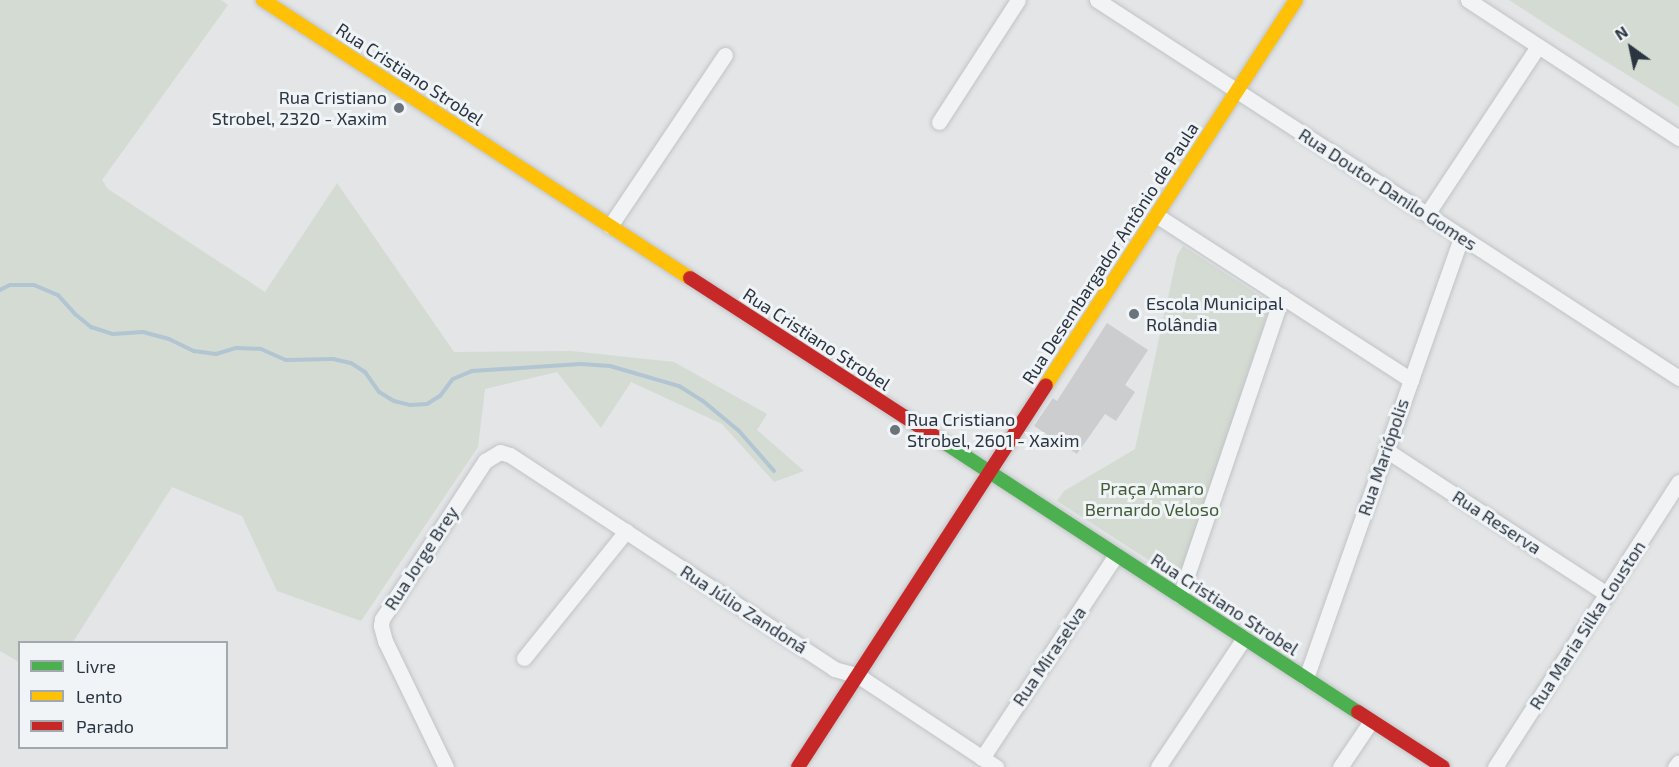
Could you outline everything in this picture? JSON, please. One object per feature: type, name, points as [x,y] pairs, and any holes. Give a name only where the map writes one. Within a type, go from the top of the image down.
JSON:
[{"type":"main road","name":"Rua Cristiano Strobel","points":[[263,0],[1443,767]]},
{"type":"main road","name":"Rua Desembargador Antônio de Paula","points":[[798,767],[1296,0]]},
{"type":"street","points":[[939,122],[1018,0]]},
{"type":"street","name":"Rua Doutor Danilo Gomes","points":[[1097,0],[1679,378]]},
{"type":"street","points":[[1468,0],[1679,138]]},
{"type":"street","points":[[1427,214],[1539,46]]},
{"type":"street","points":[[610,225],[724,55]]},
{"type":"street","points":[[1156,215],[1411,380]]},
{"type":"street","name":"Rua Mariópolis","points":[[1305,678],[1461,237]]},
{"type":"street","points":[[1180,596],[1282,296]]},
{"type":"street","name":"Rua Reserva","points":[[1386,450],[1607,594]]},
{"type":"street","name":"Rua Júlio Zandoná","points":[[494,454],[500,452],[510,455],[834,669],[857,675],[996,767]]},
{"type":"street","name":"Rua Jorge Brey","points":[[446,767],[381,626],[385,612],[485,462],[494,454]]},
{"type":"street","name":"Rua Maria Silka Couston","points":[[1495,767],[1679,482]]},
{"type":"street","points":[[524,658],[626,531]]},
{"type":"street","name":"Rua Miraselva","points":[[982,758],[1116,555]]},
{"type":"street","points":[[1158,767],[1244,638]]},
{"type":"street","points":[[1340,767],[1371,721]]},
{"type":"street","points":[[1676,767],[1679,762]]},
{"type":"green space","points":[[0,0],[221,0],[228,5],[102,180],[108,189],[265,292],[337,183],[454,352],[571,351],[674,362],[767,414],[757,430],[804,471],[774,482],[722,424],[631,382],[601,428],[557,372],[485,389],[478,447],[361,621],[277,591],[242,516],[172,487],[74,641],[18,641],[18,661],[0,651]]},
{"type":"green space","points":[[1509,0],[1679,0],[1679,107],[1552,28]]},
{"type":"green space","name":"Praça Amaro Bernardo Veloso","points":[[1183,246],[1271,303],[1180,580],[1057,501],[1064,491],[1135,449],[1177,256]]},
{"type":"building","points":[[1107,323],[1148,350],[1125,385],[1135,392],[1116,421],[1105,414],[1077,454],[1034,426],[1053,398],[1057,401]]},
{"type":"waterway","points":[[0,290],[10,285],[34,285],[58,295],[75,314],[91,327],[113,334],[143,332],[169,339],[194,351],[216,354],[236,348],[261,349],[286,360],[333,359],[351,363],[365,372],[379,392],[394,401],[410,405],[427,404],[440,396],[453,379],[472,371],[581,364],[610,366],[679,386],[703,401],[739,431],[774,471]]},
{"type":"traffic: fast","points":[[945,443],[1358,712]]},
{"type":"traffic: slow","points":[[263,0],[690,278]]},
{"type":"traffic: slow","points":[[1046,385],[1296,0]]},
{"type":"traffic: jam","points":[[690,278],[945,443]]},
{"type":"traffic: jam","points":[[798,767],[1046,385]]},
{"type":"traffic: jam","points":[[1358,712],[1443,767]]},
{"type":"place","name":"Rua Cristiano Strobel, 2320 - Xaxim","points":[[399,108]]},
{"type":"place","name":"Escola Municipal Rolândia","points":[[1134,314]]},
{"type":"place","name":"Rua Cristiano Strobel, 2601 - Xaxim","points":[[895,430]]}]
